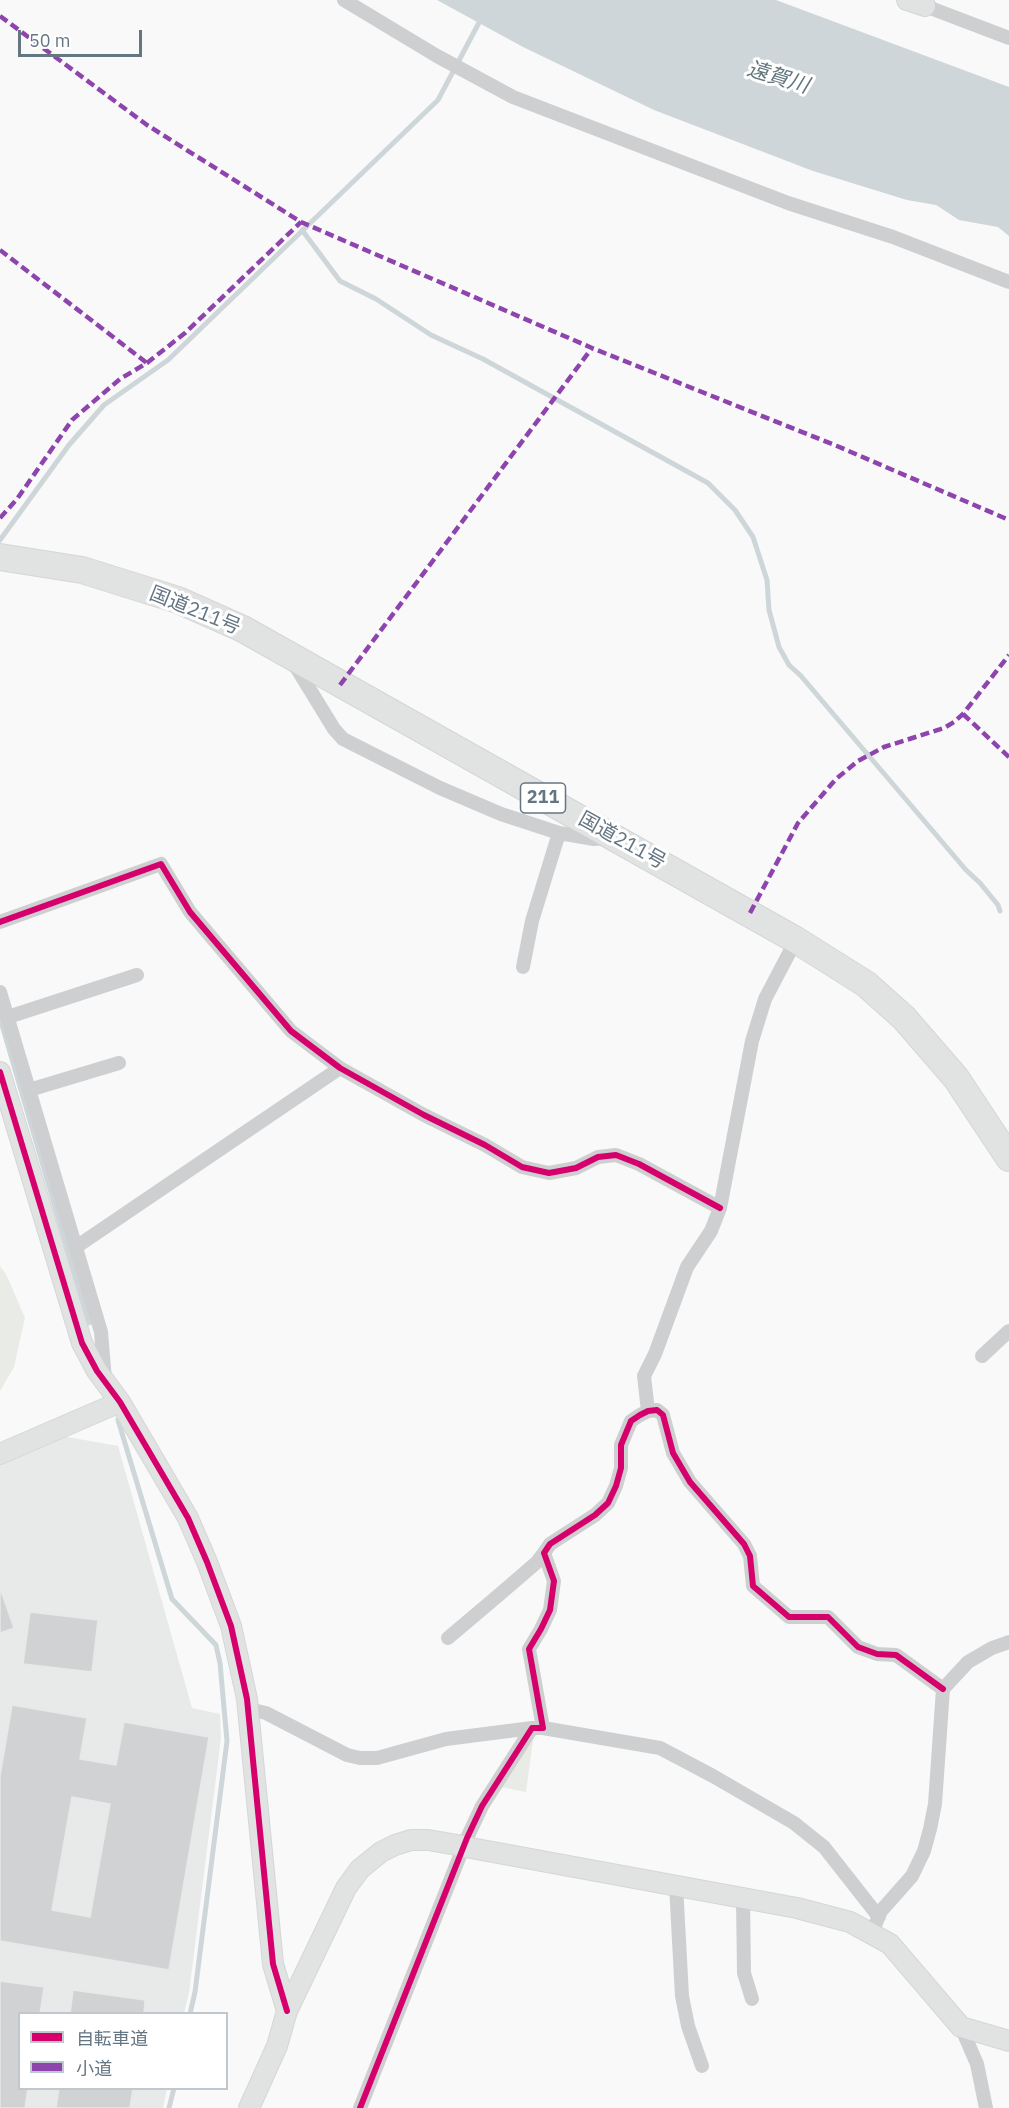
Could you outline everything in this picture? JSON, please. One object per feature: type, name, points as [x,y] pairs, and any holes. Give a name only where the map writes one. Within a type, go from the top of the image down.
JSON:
[{"type":"highway","name":"国道211号","points":[[0,557],[82,570],[178,600],[243,629],[796,940],[866,984],[904,1018],[956,1078],[1009,1158]]},
{"type":"street","points":[[344,0],[437,56],[513,97],[788,203],[893,237],[1009,282]]},
{"type":"street","points":[[916,3],[1009,38]]},
{"type":"street","points":[[288,656],[334,729],[343,739],[440,788],[501,814],[559,833],[594,839],[614,837]]},
{"type":"street","points":[[523,967],[532,921],[559,833]]},
{"type":"street","points":[[0,922],[161,864],[190,912],[291,1031],[340,1068],[522,1167],[549,1173],[576,1168],[598,1157],[616,1155],[639,1164],[720,1208]]},
{"type":"street","points":[[648,1411],[644,1376],[687,1267],[711,1231],[720,1208],[752,1041],[765,999],[796,940]]},
{"type":"street","points":[[8,1017],[137,975]]},
{"type":"street","points":[[0,992],[101,1332],[106,1383]]},
{"type":"street","points":[[29,1090],[118,1063]]},
{"type":"street","points":[[76,1247],[340,1068]]},
{"type":"street","points":[[0,1072],[82,1343],[97,1371],[120,1402],[188,1518],[231,1626],[240,1660],[248,1709],[273,1964],[287,2011]]},
{"type":"street","points":[[982,1356],[1009,1331]]},
{"type":"street","points":[[0,1454],[120,1402]]},
{"type":"street","points":[[448,1638],[529,1569],[550,1544],[595,1515],[608,1503],[621,1468],[621,1445],[626,1432],[632,1421],[648,1411],[657,1410],[663,1415],[673,1454],[690,1482],[744,1544],[750,1556],[753,1586],[789,1617],[828,1617],[858,1647],[877,1654],[896,1655],[943,1689]]},
{"type":"street","points":[[360,2108],[467,1838],[482,1806],[538,1728],[529,1648],[550,1610],[554,1581],[544,1553]]},
{"type":"street","points":[[875,1925],[881,1911],[912,1876],[924,1851],[935,1804],[943,1689],[968,1662],[992,1648],[1009,1642]]},
{"type":"street","points":[[248,1709],[266,1713],[347,1755],[360,1758],[377,1758],[446,1739],[538,1728],[660,1748],[713,1776],[794,1823],[824,1847],[875,1925],[961,2026],[976,2064],[986,2108]]},
{"type":"street","points":[[249,2108],[277,2046],[287,2011],[346,1888],[360,1869],[381,1852],[411,1840],[428,1840],[464,1846],[823,1913],[850,1922],[875,1925]]},
{"type":"street","points":[[676,1885],[682,1996],[688,2026],[702,2066]]},
{"type":"street","points":[[742,1898],[744,1973],[752,1999]]},
{"type":"street","points":[[961,2026],[1009,2041]]},
{"type":"shaded area","points":[[0,1266],[6,1274],[25,1318],[14,1367],[0,1391]]},
{"type":"shaded area","points":[[62,1436],[118,1446],[192,1708],[220,1714],[221,1738],[189,1993],[184,2012],[18,2012],[18,2090],[167,2090],[163,2108],[0,2108],[0,1462]]},
{"type":"shaded area","points":[[533,1740],[526,1792],[501,1787]]},
{"type":"water","name":"遠賀川","points":[[437,0],[776,0],[1009,87],[1009,236],[998,227],[959,220],[936,205],[907,200],[813,171],[654,110],[523,47]]},
{"type":"building","points":[[0,1588],[14,1628],[0,1633]]},
{"type":"building","points":[[30,1612],[98,1620],[92,1672],[23,1664]]},
{"type":"building","points":[[12,1705],[87,1718],[80,1759],[116,1765],[124,1722],[209,1737],[169,1970],[0,1941],[0,1776]],"holes":[[[72,1797],[110,1804],[90,1917],[52,1910]]]},
{"type":"building","points":[[0,1981],[44,1987],[40,2012],[18,2012],[18,2090],[28,2090],[25,2108],[0,2108]]},
{"type":"building","points":[[73,1990],[145,2000],[144,2012],[70,2012]]},
{"type":"building","points":[[59,2090],[133,2090],[130,2108],[56,2108]]},
{"type":"waterway","points":[[0,540],[69,445],[104,405],[168,360],[438,100],[482,17]]},
{"type":"waterway","points":[[302,230],[340,281],[376,299],[431,335],[483,359],[708,483],[735,510],[753,537],[767,580],[769,610],[779,647],[789,665],[801,676],[966,870],[980,883],[998,905],[1000,911]]},
{"type":"waterway","points":[[0,1018],[89,1323]]},
{"type":"waterway","points":[[118,1420],[172,1599],[216,1645],[220,1663],[227,1741],[195,1992],[190,2012]]},
{"type":"waterway","points":[[169,2108],[174,2090]]},
{"type":"marked path","points":[[0,16],[147,125],[301,222],[592,348],[837,446],[1009,520]]},
{"type":"marked path","points":[[0,518],[17,499],[72,420],[120,379],[147,363],[185,333],[301,222]]},
{"type":"marked path","points":[[0,250],[147,363]]},
{"type":"marked path","points":[[340,685],[592,348]]},
{"type":"marked path","points":[[750,913],[798,823],[836,779],[858,761],[884,747],[944,728],[954,722],[963,714],[1009,655]]},
{"type":"marked path","points":[[963,714],[1009,757]]},
{"type":"cycle path","points":[[0,922],[161,864],[190,912],[291,1031],[340,1068],[522,1167],[549,1173],[576,1168],[598,1157],[616,1155],[639,1164],[720,1208]]},
{"type":"cycle path","points":[[0,1072],[82,1343],[97,1371],[120,1402],[188,1518],[231,1626],[247,1699],[273,1964],[287,2011]]},
{"type":"cycle path","points":[[360,2108],[467,1838],[482,1806],[532,1728],[543,1728],[529,1649],[550,1610],[554,1581],[544,1553],[550,1544],[595,1515],[608,1503],[621,1468],[621,1445],[631,1421],[648,1411],[657,1410],[663,1415],[673,1453],[690,1482],[744,1544],[750,1556],[753,1586],[789,1617],[828,1617],[858,1647],[877,1654],[896,1655],[943,1689]]}]
